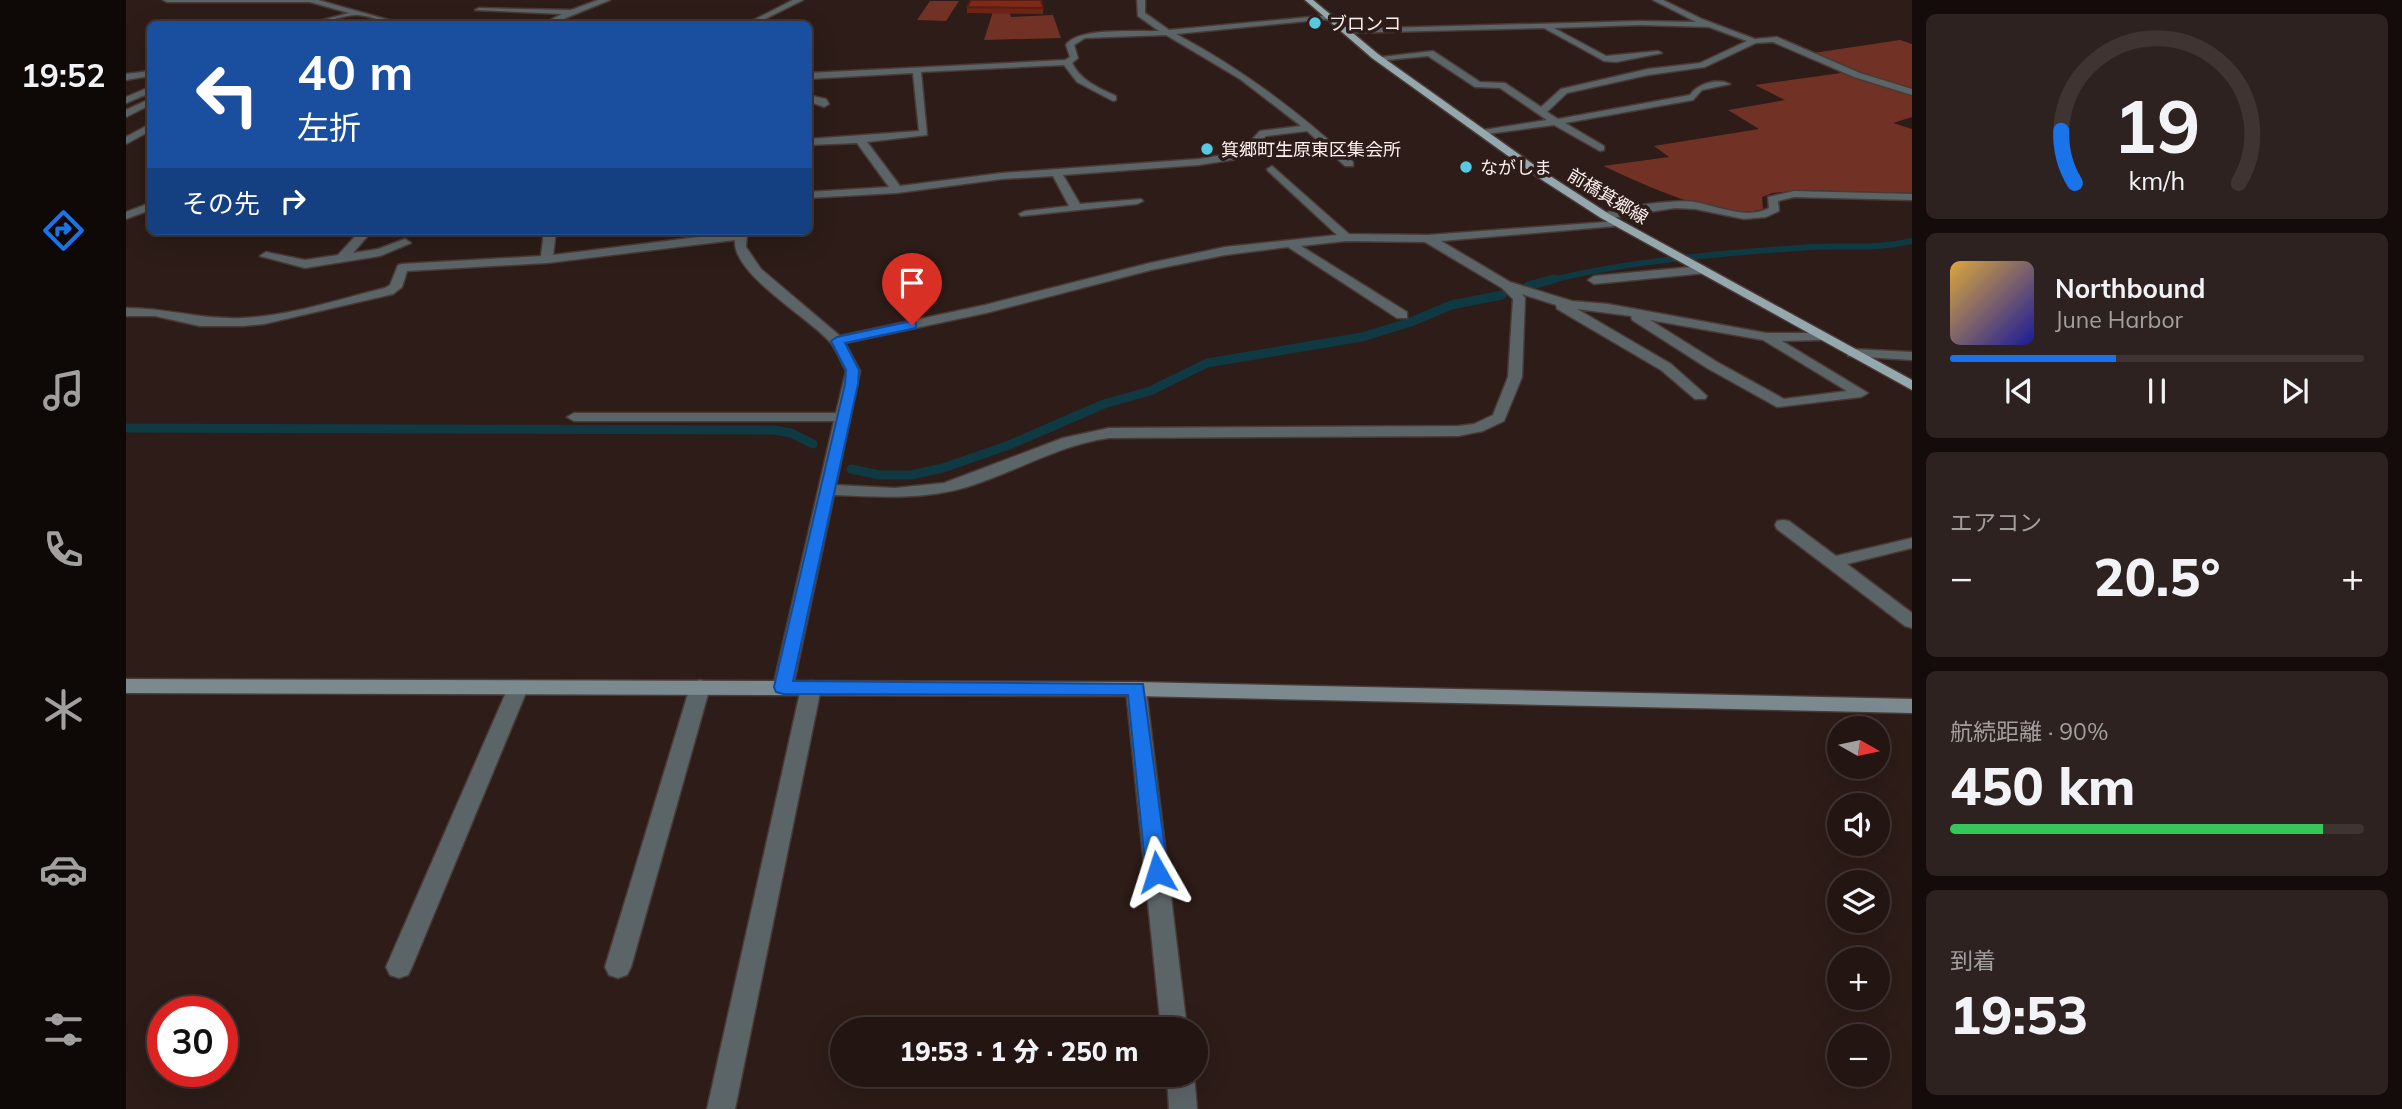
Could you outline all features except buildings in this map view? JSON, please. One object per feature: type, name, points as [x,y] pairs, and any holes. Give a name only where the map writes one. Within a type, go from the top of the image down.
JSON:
[{"type":"main road","name":"前橋箕郷線","points":[[1309,0],[1377,58],[1539,174],[1610,220],[1912,386]]},
{"type":"street","points":[[167,0],[310,0],[385,21]]},
{"type":"street","points":[[552,21],[606,0]]},
{"type":"street","points":[[756,21],[799,0]]},
{"type":"street","points":[[1151,0],[1141,0],[1141,14],[1163,33],[1204,52],[1290,110],[1349,164]]},
{"type":"street","points":[[1657,0],[1709,25],[1754,41]]},
{"type":"street","points":[[479,10],[572,12]]},
{"type":"street","points":[[325,21],[355,14]]},
{"type":"street","points":[[812,76],[1068,62],[1074,58],[1070,45],[1077,37],[1163,33],[1328,17]]},
{"type":"street","points":[[1345,31],[1709,25]]},
{"type":"street","points":[[1544,26],[1604,58],[1616,60],[1658,53]]},
{"type":"street","points":[[1541,112],[1564,90],[1648,72],[1702,65],[1754,41],[1773,39],[1857,75],[1912,92]]},
{"type":"street","points":[[1377,58],[1430,53],[1478,85],[1503,85],[1556,122],[1600,148]]},
{"type":"street","points":[[1068,62],[1071,71],[1088,86],[1113,98]]},
{"type":"street","points":[[812,142],[924,133],[917,71]]},
{"type":"street","points":[[126,77],[147,74]]},
{"type":"street","points":[[1483,133],[1608,115],[1651,103],[1693,97],[1699,88],[1726,84]]},
{"type":"street","points":[[126,102],[147,92]]},
{"type":"street","points":[[812,99],[823,101],[824,104]]},
{"type":"street","points":[[126,102],[147,103]]},
{"type":"street","points":[[126,114],[147,104]]},
{"type":"street","points":[[812,195],[897,190],[1002,176],[1199,162],[1243,155],[1263,134],[1311,128]]},
{"type":"street","points":[[126,141],[147,129]]},
{"type":"street","points":[[860,140],[897,190]]},
{"type":"street","points":[[126,141],[147,143]]},
{"type":"street","points":[[1272,169],[1346,237]]},
{"type":"street","points":[[1056,172],[1076,208]]},
{"type":"street","points":[[837,341],[998,306],[1150,267],[1225,251],[1346,237],[1428,239],[1610,220],[1685,204],[1743,214],[1770,214],[1775,209],[1772,199],[1794,194],[1912,197]]},
{"type":"street","points":[[1025,214],[1137,201]]},
{"type":"street","points":[[126,216],[147,207]]},
{"type":"street","points":[[342,258],[362,235]]},
{"type":"street","points":[[547,259],[550,235]]},
{"type":"street","points":[[126,312],[155,312],[200,322],[264,320],[389,292],[396,287],[402,268],[547,259],[732,235]]},
{"type":"street","points":[[740,235],[744,257],[757,272],[837,341],[853,370],[783,687]]},
{"type":"street","points":[[1428,239],[1506,285],[1571,305],[1628,312],[1766,337],[1821,336]]},
{"type":"street","points":[[266,257],[304,264],[380,252],[405,243]]},
{"type":"street","points":[[1289,243],[1402,315]]},
{"type":"street","points":[[1594,279],[1699,269]]},
{"type":"street","points":[[828,490],[908,493],[931,491],[964,483],[1063,440],[1109,433],[1444,431],[1478,428],[1499,418],[1515,377],[1519,298],[1506,285]]},
{"type":"street","points":[[1550,299],[1666,367],[1700,396]]},
{"type":"street","points":[[1628,312],[1782,404],[1861,393],[1766,337]]},
{"type":"street","points":[[1853,353],[1912,356]]},
{"type":"street","points":[[574,418],[844,418]]},
{"type":"street","points":[[1783,524],[1912,622]]},
{"type":"street","points":[[1832,563],[1912,542]]},
{"type":"street","points":[[126,686],[1136,689],[1912,706]]},
{"type":"street","points":[[618,967],[700,687]]},
{"type":"street","points":[[399,967],[518,688]]},
{"type":"street","points":[[721,1109],[811,688]]},
{"type":"street","points":[[1136,689],[1173,1017]]},
{"type":"street","points":[[1181,1087],[1183,1109]]},
{"type":"shaded area","points":[[930,1],[959,1],[946,21],[917,20]]},
{"type":"shaded area","points":[[996,2],[1007,2],[1011,17],[1053,15],[1061,38],[984,40]]},
{"type":"shaded area","points":[[1900,40],[1912,44],[1912,89],[1868,77],[1813,53]]},
{"type":"shaded area","points":[[1841,73],[1912,95],[1912,117],[1893,123],[1912,129],[1912,193],[1803,190],[1772,193],[1762,197],[1763,209],[1745,212],[1704,206],[1682,199],[1603,166],[1669,157],[1654,146],[1759,129],[1728,110],[1785,100],[1755,85]]},
{"type":"waterway","points":[[1548,281],[1679,258],[1812,247],[1862,247],[1912,241]]},
{"type":"waterway","points":[[1528,286],[1554,279]]},
{"type":"waterway","points":[[851,469],[880,475],[911,475],[943,468],[1009,445],[1104,404],[1150,391],[1207,363],[1362,337],[1411,322],[1451,305],[1502,295]]},
{"type":"waterway","points":[[126,428],[774,430],[791,433],[813,444]]},
{"type":"place","name":"ブロンコ","points":[[1315,23]]},
{"type":"place","name":"箕郷町生原東区集会所","points":[[1207,149]]},
{"type":"place","name":"ながしま","points":[[1466,167]]},
{"type":"route","points":[[912,325],[837,341],[853,370],[852,384],[783,687],[1136,689],[1157,872]]}]
